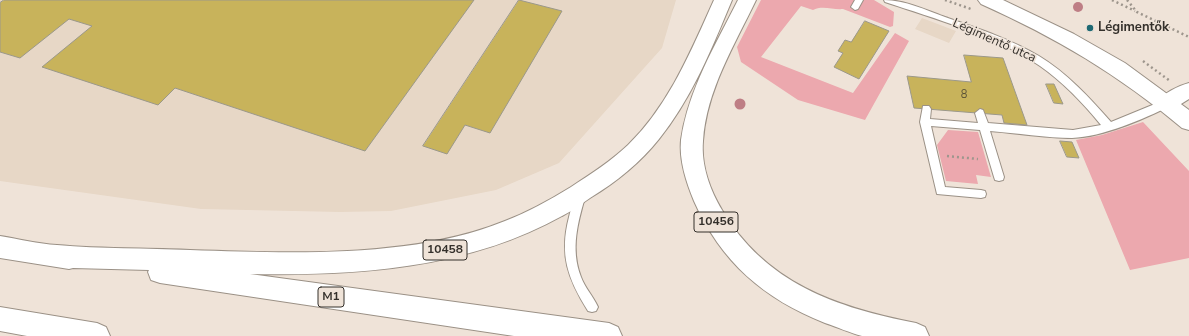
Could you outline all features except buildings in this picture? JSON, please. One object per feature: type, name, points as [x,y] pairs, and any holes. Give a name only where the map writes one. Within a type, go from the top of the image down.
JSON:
[{"type":"main road","name":"10458","points":[[54,256],[282,264],[379,260],[455,248],[486,238],[538,218],[582,192],[636,150],[661,120],[682,89],[697,62],[722,0]]},
{"type":"main road","name":"10456","points":[[747,0],[710,80],[694,126],[692,149],[698,182],[716,222],[742,258],[757,272],[792,294],[815,306],[846,318],[891,332],[916,336]]},
{"type":"main road","points":[[987,0],[1033,19],[1077,42],[1113,64],[1167,103],[1189,122]]},
{"type":"main road","name":"M1","points":[[0,247],[536,327],[609,336]]},
{"type":"main road","points":[[0,319],[97,336]]},
{"type":"street","points":[[1167,103],[1187,91]]},
{"type":"lane","name":"Légimentő utca","points":[[888,0],[944,19],[1022,50],[1043,63],[1067,82],[1083,97],[1109,127]]},
{"type":"lane","points":[[925,122],[1073,134],[1109,127],[1151,111],[1167,103]]},
{"type":"lane","points":[[926,109],[925,122],[941,191],[981,194]]},
{"type":"lane","points":[[980,113],[999,177]]},
{"type":"lane","points":[[582,192],[570,234],[570,250],[575,277],[582,292],[592,307]]},
{"type":"path","points":[[1112,0],[1189,37]]},
{"type":"path","points":[[1127,0],[1137,12]]},
{"type":"path","points":[[1143,61],[1187,91]]},
{"type":"path","points":[[932,155],[994,160]]},
{"type":"shaded area","points":[[0,0],[676,0],[662,48],[559,163],[496,190],[391,211],[340,212],[201,209],[0,181]]},
{"type":"shaded area","points":[[761,0],[874,0],[894,12],[893,26],[890,27],[843,9],[824,8],[813,10],[801,6],[761,57],[853,93],[895,33],[909,41],[865,120],[798,100],[741,62],[737,47]]},
{"type":"shaded area","points":[[922,18],[956,31],[949,43],[915,29]]},
{"type":"shaded area","points":[[1143,122],[1189,171],[1189,258],[1130,270],[1076,140],[1102,135]]},
{"type":"shaded area","points":[[948,130],[978,132],[991,177],[976,175],[978,184],[946,181],[937,145]]},
{"type":"place","name":"Légimentők","points":[[1090,28]]}]
